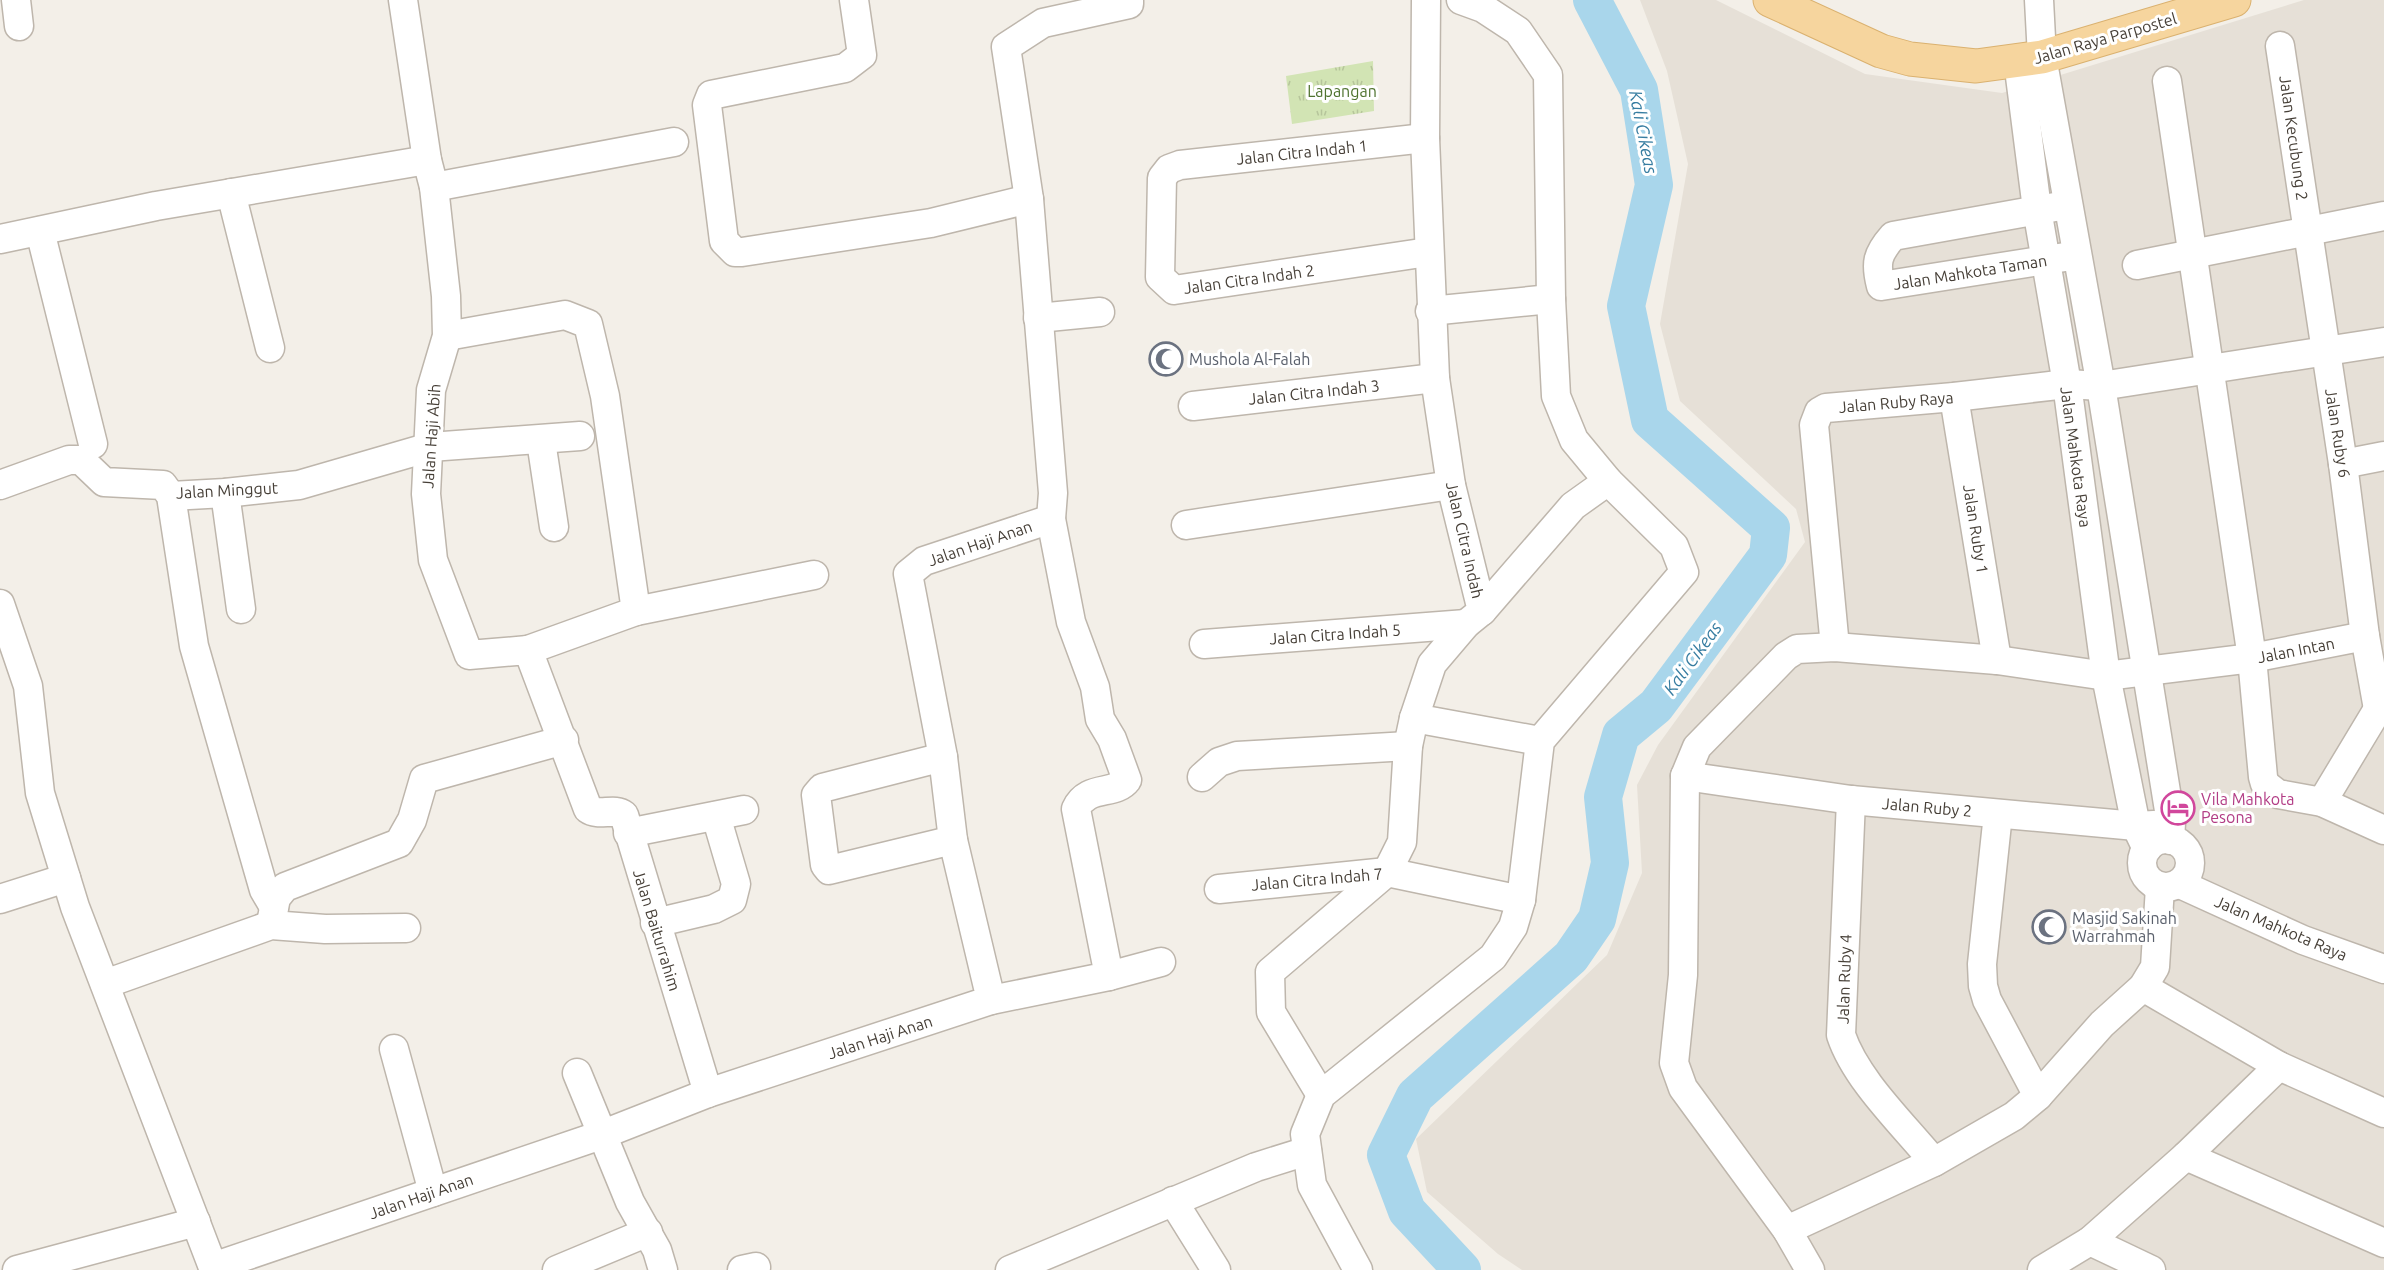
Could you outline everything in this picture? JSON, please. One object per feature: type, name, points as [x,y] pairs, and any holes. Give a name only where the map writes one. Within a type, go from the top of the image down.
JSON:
[{"type":"main road","name":"Jalan Raya Parpostel","points":[[1770,0],[1881,51],[1910,59],[1976,66],[2030,59],[2168,10],[2234,0]]},
{"type":"street","name":"Jalan Haji Abih","points":[[403,0],[427,160],[434,187],[446,296],[447,336],[431,390],[426,494],[433,560],[469,655],[528,651]]},
{"type":"street","points":[[854,0],[862,55],[845,68],[711,95],[707,105],[724,241],[730,248],[742,252],[919,225],[1029,199]]},
{"type":"street","points":[[1109,976],[1076,809],[1080,801],[1087,796],[1120,786],[1127,780],[1112,739],[1100,719],[1095,687],[1076,639],[1051,519],[1053,494],[1029,199],[1006,47],[1043,23],[1130,4],[1129,0]]},
{"type":"street","name":"Jalan Citra Indah","points":[[1321,1095],[1271,1011],[1270,972],[1388,872],[1402,842],[1408,746],[1414,718],[1432,664],[1474,617],[1435,378],[1430,311],[1425,138],[1426,0]]},
{"type":"street","points":[[1358,1270],[1312,1185],[1305,1134],[1321,1095],[1492,957],[1513,927],[1521,900],[1540,741],[1684,572],[1674,546],[1608,481],[1574,440],[1556,396],[1551,299],[1548,75],[1518,31],[1483,8],[1461,0]]},
{"type":"street","points":[[2039,0],[2030,59],[2069,206],[2101,386],[2146,671],[2156,834],[2142,857],[2145,876],[2176,882]]},
{"type":"street","name":"Jalan Kecubung 2","points":[[2280,46],[2307,231]]},
{"type":"street","name":"Jalan Mahkota Raya","points":[[2030,59],[2037,209],[2067,384],[2106,676],[2156,834]]},
{"type":"street","points":[[2167,81],[2190,254],[2252,658],[2265,784],[2278,794],[2322,802],[2384,830]]},
{"type":"street","name":"Jalan Citra Indah 1","points":[[1180,165],[1425,138]]},
{"type":"street","points":[[434,187],[674,142]]},
{"type":"street","points":[[0,239],[231,193],[427,160]]},
{"type":"street","name":"Jalan Citra Indah 2","points":[[1180,165],[1169,169],[1162,178],[1160,277],[1174,290],[1428,252]]},
{"type":"street","points":[[231,193],[270,348]]},
{"type":"street","name":"Jalan Mahkota Taman","points":[[2069,206],[2037,209],[1893,236],[1884,246],[1876,266],[1881,286],[2078,255]]},
{"type":"street","points":[[2137,265],[2384,216]]},
{"type":"street","points":[[40,231],[93,444]]},
{"type":"street","name":"Jalan Ruby 6","points":[[2307,231],[2343,464],[2365,636]]},
{"type":"street","points":[[1430,311],[1551,299]]},
{"type":"street","points":[[1038,318],[1100,312]]},
{"type":"street","points":[[447,336],[566,315],[588,324],[604,396],[636,611]]},
{"type":"street","name":"Jalan Ruby Raya","points":[[1835,647],[1814,425],[1815,418],[1826,408],[1954,398],[2067,384],[2101,386],[2384,342]]},
{"type":"street","name":"Jalan Citra Indah 3","points":[[1193,406],[1435,378]]},
{"type":"street","name":"Jalan Ruby 1","points":[[1954,398],[1997,660]]},
{"type":"street","name":"Jalan Minggut","points":[[0,485],[69,460],[81,460],[104,482],[164,485],[171,496],[225,494],[299,485],[430,447],[541,441],[580,436]]},
{"type":"street","points":[[541,441],[554,527]]},
{"type":"street","points":[[2343,464],[2384,456]]},
{"type":"street","points":[[1474,617],[1573,506],[1608,481]]},
{"type":"street","points":[[1186,525],[1451,485]]},
{"type":"street","points":[[225,494],[241,609]]},
{"type":"street","points":[[171,496],[198,665],[213,707],[272,916]]},
{"type":"street","name":"Jalan Haji Anan","points":[[214,1269],[601,1135],[708,1094],[991,1000],[953,840],[944,757],[908,574],[924,561],[1051,519]]},
{"type":"street","points":[[272,916],[276,898],[285,887],[399,843],[412,820],[424,779],[564,740],[528,651],[636,611],[814,575]]},
{"type":"street","points":[[0,604],[28,686],[40,793],[66,878],[214,1269]]},
{"type":"street","name":"Jalan Citra Indah 5","points":[[1204,644],[1474,617]]},
{"type":"street","points":[[2322,802],[2381,711],[2365,636]]},
{"type":"street","name":"Jalan Intan","points":[[1685,776],[1696,747],[1786,656],[1797,650],[1835,647],[1997,660],[2106,676],[2252,658],[2365,636]]},
{"type":"street","points":[[1414,718],[1540,741]]},
{"type":"street","name":"Jalan Baiturrahim","points":[[564,740],[588,808],[594,812],[621,812],[624,816],[708,1094]]},
{"type":"street","points":[[1202,777],[1219,762],[1237,756],[1408,746]]},
{"type":"street","points":[[944,757],[822,788],[816,795],[825,865],[829,870],[953,840]]},
{"type":"street","points":[[1685,776],[1683,975],[1674,1063],[1683,1088],[1787,1230],[1810,1270]]},
{"type":"street","name":"Jalan Ruby 2","points":[[1685,776],[1851,800],[1998,814],[2156,834]]},
{"type":"street","name":"Jalan Ruby 4","points":[[1851,800],[1841,1035],[1847,1052],[1858,1070],[1934,1162]]},
{"type":"street","points":[[628,833],[744,810]]},
{"type":"street","points":[[1998,814],[1982,964],[1983,986],[1987,1000],[2038,1096]]},
{"type":"street","points":[[655,923],[714,909],[732,900],[736,884],[716,816]]},
{"type":"street","points":[[1787,1230],[1934,1162],[2014,1116],[2038,1096],[2102,1024],[2143,987],[2155,967],[2176,882],[2189,857],[2185,848],[2156,834]]},
{"type":"street","name":"Jalan Citra Indah 7","points":[[1219,889],[1388,872],[1521,900]]},
{"type":"street","points":[[0,899],[66,878]]},
{"type":"street","name":"Jalan Mahkota Raya","points":[[2176,882],[2384,954]]},
{"type":"street","name":"Jalan Mahkota Raya","points":[[2176,882],[2303,940],[2384,969]]},
{"type":"street","points":[[105,984],[272,916],[325,929],[406,928]]},
{"type":"street","points":[[991,1000],[1109,976],[1161,962]]},
{"type":"street","points":[[2143,987],[2279,1066],[2384,1113]]},
{"type":"street","points":[[394,1049],[433,1192]]},
{"type":"street","points":[[2042,1270],[2090,1241],[2186,1156],[2279,1066]]},
{"type":"street","points":[[577,1073],[630,1202],[657,1250],[663,1270]]},
{"type":"street","points":[[1010,1270],[1256,1167],[1307,1151]]},
{"type":"street","points":[[2186,1156],[2384,1243]]},
{"type":"street","points":[[1173,1201],[1216,1270]]},
{"type":"street","points":[[18,1270],[196,1222]]},
{"type":"street","points":[[557,1270],[648,1232]]},
{"type":"street","points":[[2090,1241],[2151,1270]]},
{"type":"shaded area","name":"Vila Mahkota Pesona","points":[[1640,0],[1716,0],[1865,74],[2002,93],[2304,0],[2384,0],[2384,1270],[1522,1270],[1498,1254],[1427,1192],[1416,1139],[1607,955],[1642,873],[1637,785],[1658,745],[1805,542],[1796,509],[1680,401],[1660,324],[1688,164],[1667,71]]},
{"type":"green space","name":"Lapangan","points":[[1373,61],[1374,111],[1292,124],[1286,76]]},
{"type":"waterway","name":"Kali Cikeas","points":[[1462,1270],[1407,1211],[1386,1155],[1415,1096],[1571,957],[1597,919],[1610,863],[1603,797],[1621,735],[1656,706],[1768,555],[1771,528],[1650,420],[1626,306],[1654,185],[1639,90],[1592,0]]},
{"type":"place","name":"Mushola Al-Falah","points":[[1166,359]]},
{"type":"place","name":"Vila Mahkota Pesona","points":[[2178,808]]},
{"type":"place","name":"Masjid Sakinah Warrahmah","points":[[2049,927]]}]
